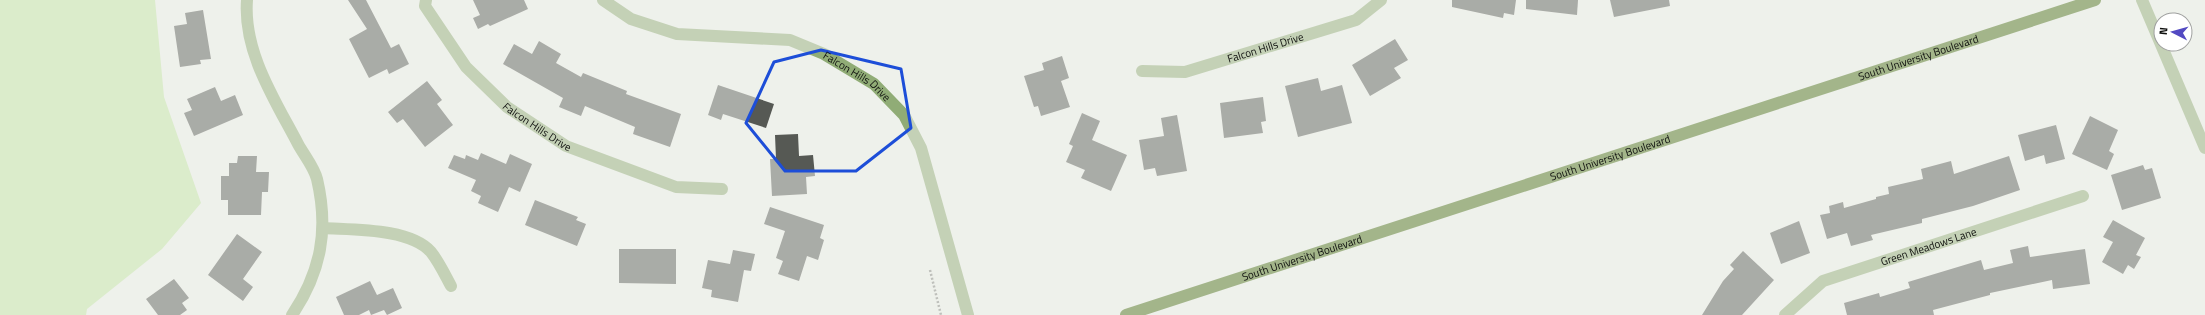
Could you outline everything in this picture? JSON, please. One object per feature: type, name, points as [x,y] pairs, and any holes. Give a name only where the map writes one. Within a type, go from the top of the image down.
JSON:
[{"type":"main road","name":"South University Boulevard","points":[[1126,315],[2095,0]]},
{"type":"street","points":[[247,0],[246,14],[258,67],[316,178],[323,228],[317,266],[304,297],[292,315]]},
{"type":"street","name":"Falcon Hills Drive","points":[[426,0],[425,6],[466,67],[507,107],[566,146],[676,187],[722,189]]},
{"type":"street","name":"Falcon Hills Drive","points":[[604,0],[631,19],[677,34],[790,40],[824,54],[874,84],[904,115],[921,148],[968,315]]},
{"type":"street","name":"Falcon Hills Drive","points":[[1142,71],[1185,72],[1356,20],[1381,0]]},
{"type":"street","points":[[2142,0],[2205,148]]},
{"type":"street","name":"Green Meadows Lane","points":[[1785,315],[1823,281],[2083,196]]},
{"type":"street","points":[[323,228],[374,231],[406,236],[430,252],[452,286]]},
{"type":"path","points":[[930,270],[942,315]]},
{"type":"highlighted area","points":[[821,50],[901,69],[911,128],[856,171],[785,171],[746,123],[774,62]]},
{"type":"green space","points":[[0,0],[155,0],[164,97],[201,203],[162,249],[87,309],[86,315],[0,315]]},
{"type":"building","points":[[348,0],[366,0],[391,48],[399,44],[409,64],[389,74],[387,69],[369,78],[349,39],[367,29]]},
{"type":"building","points":[[473,0],[524,0],[528,9],[490,26],[488,24],[478,29],[473,18],[480,15]]},
{"type":"building","points":[[1452,0],[1516,0],[1514,15],[1504,13],[1503,18],[1452,7]]},
{"type":"building","points":[[1526,0],[1578,0],[1577,15],[1526,9]]},
{"type":"building","points":[[1610,0],[1669,0],[1670,6],[1614,17]]},
{"type":"building","points":[[203,10],[211,59],[200,60],[201,64],[180,67],[174,26],[187,24],[185,13]]},
{"type":"building","points":[[1395,39],[1408,60],[1394,68],[1401,78],[1370,96],[1352,65]]},
{"type":"building","points":[[539,41],[561,54],[556,63],[581,77],[583,73],[627,91],[626,94],[681,114],[670,147],[633,134],[635,127],[585,106],[581,116],[559,107],[563,98],[503,64],[514,44],[532,54]]},
{"type":"building","points":[[1062,56],[1069,78],[1061,81],[1070,107],[1041,116],[1038,106],[1034,107],[1024,76],[1044,70],[1042,63]]},
{"type":"building","points":[[1318,78],[1321,91],[1342,85],[1352,123],[1298,137],[1285,86]]},
{"type":"building","points":[[427,81],[442,100],[437,104],[453,125],[425,147],[403,119],[397,123],[388,112]]},
{"type":"building","points":[[718,85],[774,104],[766,128],[723,114],[721,120],[708,115]]},
{"type":"building","points":[[215,87],[221,101],[235,95],[243,115],[194,136],[184,113],[192,110],[187,99]]},
{"type":"building","points":[[1263,97],[1266,121],[1261,122],[1263,133],[1224,138],[1220,103]]},
{"type":"building","points":[[1082,113],[1100,121],[1092,140],[1127,155],[1111,191],[1081,178],[1085,170],[1066,162],[1073,146],[1069,144]]},
{"type":"building","points":[[1177,115],[1187,171],[1157,176],[1155,168],[1144,170],[1139,140],[1164,136],[1161,118]]},
{"type":"building","points":[[2090,116],[2118,130],[2109,151],[2114,154],[2107,170],[2072,154]]},
{"type":"building","points":[[2056,125],[2065,159],[2046,164],[2044,155],[2025,161],[2018,135]]},
{"type":"building","points":[[798,134],[799,156],[813,155],[815,176],[806,177],[807,194],[772,196],[770,159],[776,159],[775,135]]},
{"type":"building","points":[[481,153],[506,164],[510,154],[532,164],[520,192],[509,187],[498,212],[478,203],[481,196],[471,191],[476,180],[448,168],[454,155],[465,159],[466,155],[478,160]]},
{"type":"building","points":[[238,156],[257,156],[256,172],[269,172],[268,192],[262,192],[261,215],[228,215],[228,200],[221,200],[221,176],[229,176],[229,163],[237,163]]},
{"type":"building","points":[[2009,156],[2020,190],[1973,206],[1922,219],[1922,223],[1871,235],[1873,240],[1851,246],[1847,233],[1827,239],[1820,215],[1830,213],[1829,206],[1843,202],[1844,208],[1889,194],[1888,187],[1923,179],[1921,169],[1951,161],[1954,174]]},
{"type":"building","points":[[2143,165],[2145,170],[2152,168],[2161,198],[2122,210],[2111,175]]},
{"type":"building","points":[[535,200],[578,217],[576,220],[586,224],[577,246],[525,225]]},
{"type":"building","points":[[770,207],[824,225],[820,238],[824,240],[818,260],[807,256],[799,281],[778,274],[783,261],[776,258],[785,231],[764,224]]},
{"type":"building","points":[[2113,220],[2145,238],[2136,255],[2141,257],[2134,269],[2128,265],[2123,274],[2102,262],[2113,242],[2103,237]]},
{"type":"building","points":[[1799,221],[1810,253],[1781,264],[1770,233]]},
{"type":"building","points":[[237,234],[262,252],[243,279],[253,287],[243,301],[208,275]]},
{"type":"building","points":[[2028,246],[2030,257],[2085,249],[2090,284],[2053,289],[2052,280],[1990,293],[1990,295],[1933,310],[1934,315],[1847,315],[1844,303],[1879,293],[1880,297],[1910,288],[1908,282],[1981,260],[1984,270],[2013,263],[2010,250]]},
{"type":"building","points":[[619,249],[676,249],[676,284],[619,283]]},
{"type":"building","points":[[733,250],[755,254],[751,271],[744,270],[738,302],[711,297],[712,290],[702,288],[708,260],[730,264]]},
{"type":"building","points":[[1743,251],[1774,280],[1742,315],[1702,315],[1723,281],[1734,269],[1730,265]]},
{"type":"building","points":[[174,279],[189,298],[182,303],[187,310],[180,315],[158,315],[146,299]]},
{"type":"building","points":[[370,281],[377,295],[393,288],[402,308],[387,315],[384,310],[371,315],[369,310],[359,315],[344,315],[336,297]]}]
